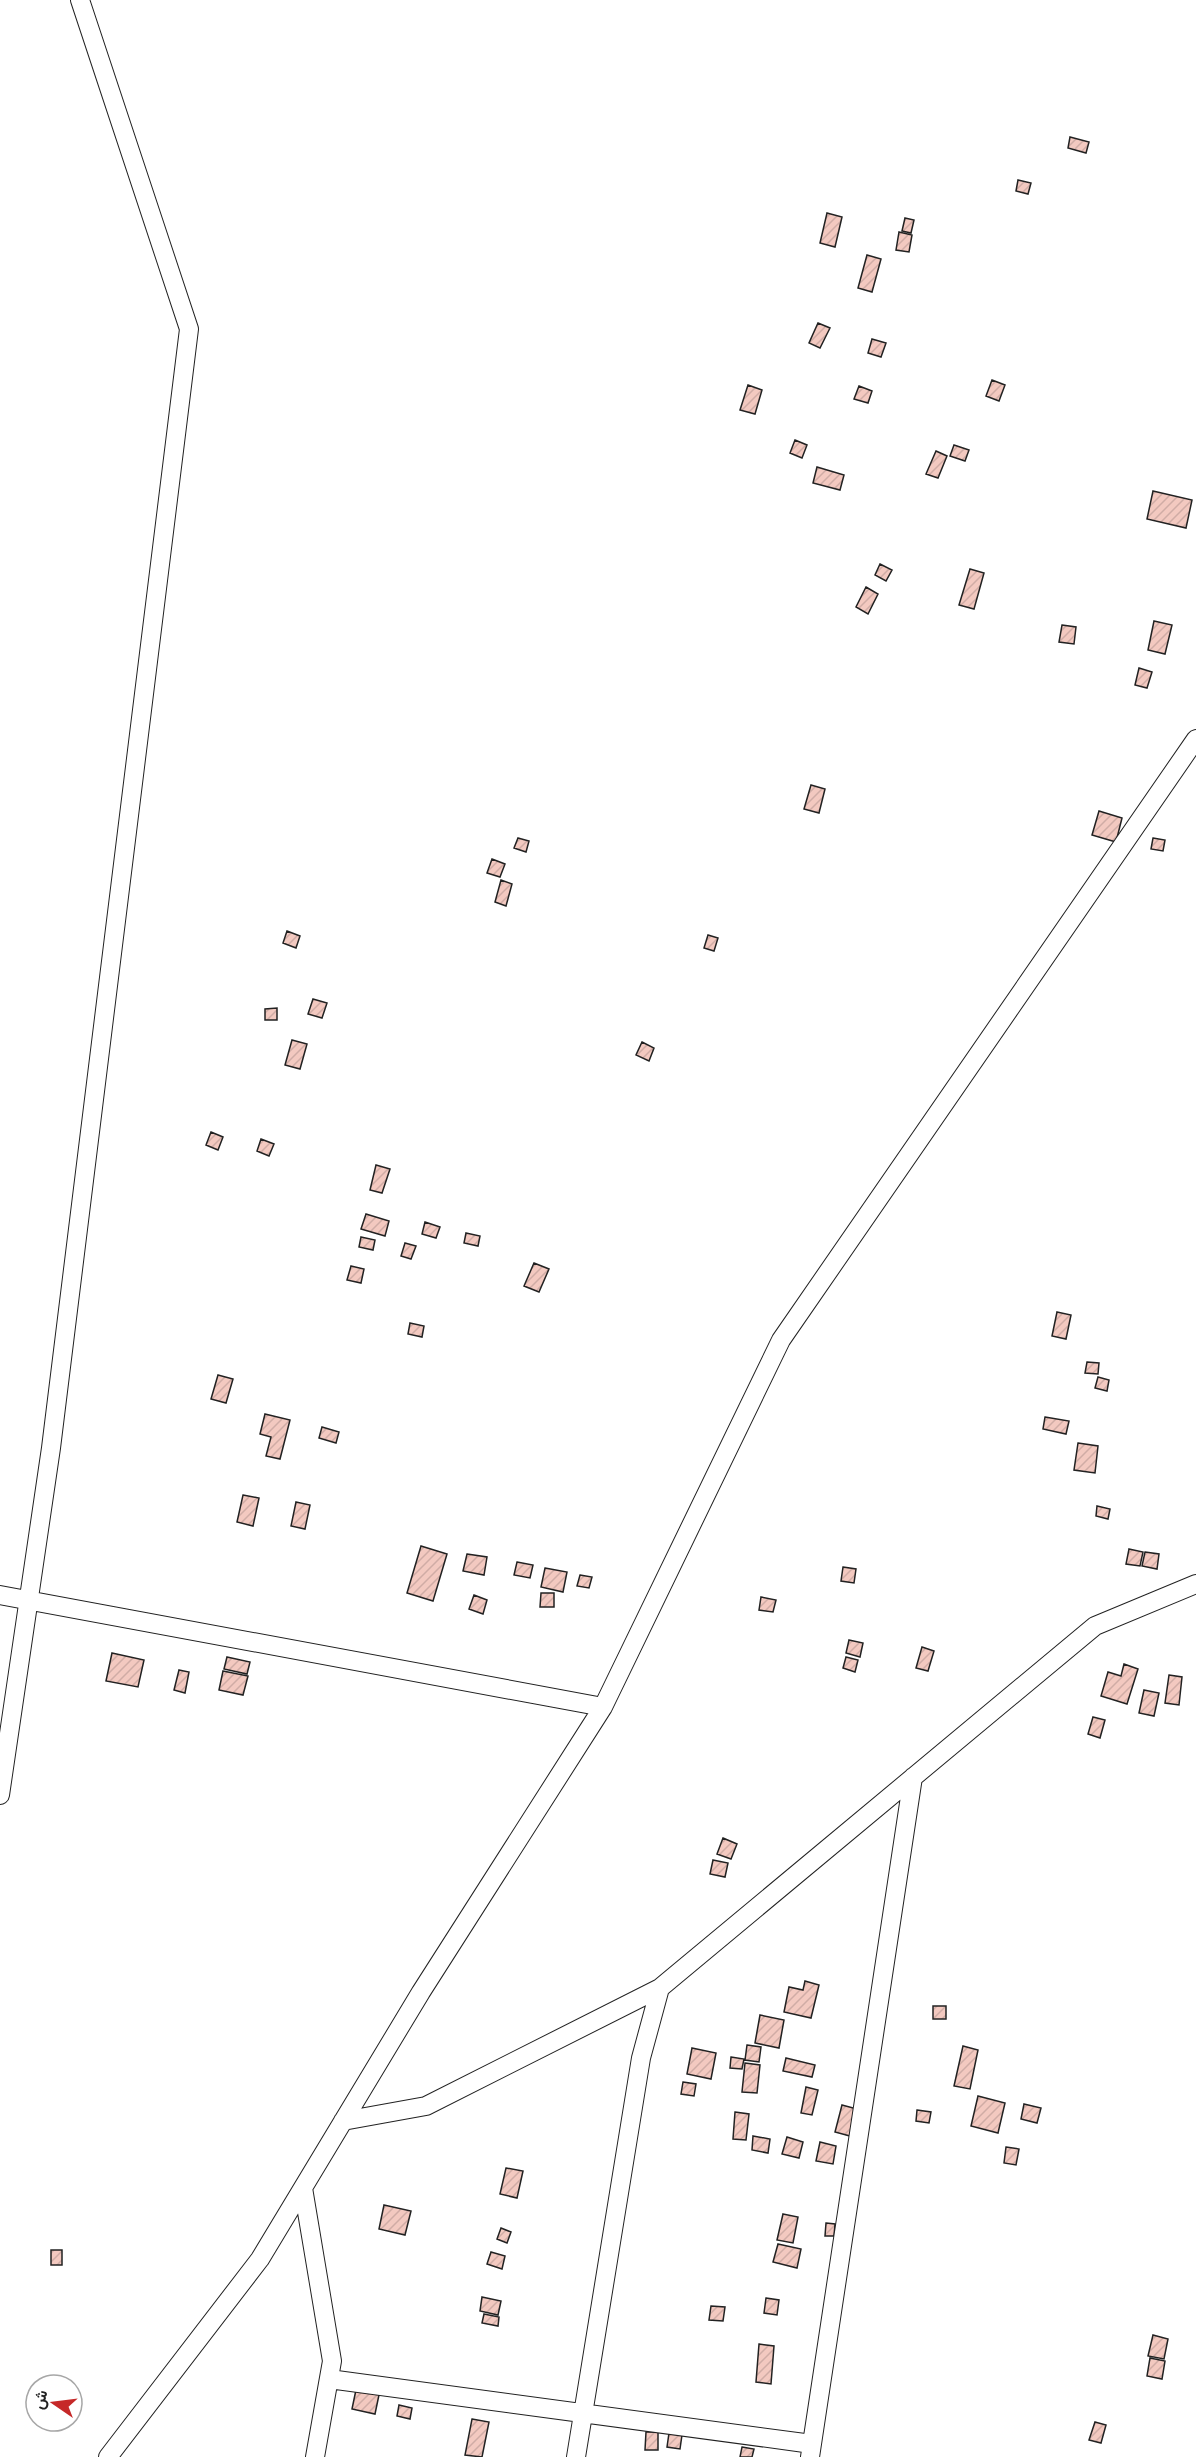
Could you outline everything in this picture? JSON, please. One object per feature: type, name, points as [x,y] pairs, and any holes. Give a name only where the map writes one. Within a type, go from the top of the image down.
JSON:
[{"type":"street","points":[[0,1795],[54,1424],[189,329],[80,0]]},
{"type":"street","points":[[108,2457],[260,2259],[421,1992],[603,1707],[781,1340],[1196,739]]},
{"type":"street","points":[[344,2121],[426,2106],[660,1988],[1095,1626],[1196,1584]]},
{"type":"street","points":[[0,1595],[603,1707]]},
{"type":"street","points":[[329,2379],[583,2413],[811,2451],[913,1777]]},
{"type":"street","points":[[576,2457],[641,2058],[660,1988]]},
{"type":"street","points":[[303,2188],[332,2361],[315,2457]]},
{"type":"building","points":[[1070,137],[1089,142],[1086,153],[1068,148]]},
{"type":"building","points":[[1018,180],[1031,183],[1028,194],[1016,191]]},
{"type":"building","points":[[827,213],[842,217],[835,247],[820,243]]},
{"type":"building","points":[[905,218],[914,220],[911,233],[902,231]]},
{"type":"building","points":[[899,232],[912,235],[909,252],[896,250]]},
{"type":"building","points":[[867,255],[881,259],[872,292],[858,288]]},
{"type":"building","points":[[818,323],[830,328],[820,348],[809,343]]},
{"type":"building","points":[[872,339],[886,343],[881,357],[868,353]]},
{"type":"building","points":[[992,380],[1005,385],[999,401],[986,396]]},
{"type":"building","points":[[748,385],[762,390],[755,414],[740,410]]},
{"type":"building","points":[[859,386],[872,391],[868,403],[854,399]]},
{"type":"building","points":[[795,440],[807,445],[802,458],[790,453]]},
{"type":"building","points":[[954,445],[969,450],[965,461],[950,456]]},
{"type":"building","points":[[936,451],[947,456],[938,478],[926,474]]},
{"type":"building","points":[[817,467],[844,475],[840,490],[813,483]]},
{"type":"building","points":[[1153,491],[1192,500],[1186,528],[1147,519]]},
{"type":"building","points":[[880,564],[892,570],[886,581],[875,575]]},
{"type":"building","points":[[970,569],[984,573],[974,609],[959,605]]},
{"type":"building","points":[[866,587],[878,594],[868,614],[856,607]]},
{"type":"building","points":[[1154,621],[1172,625],[1165,654],[1148,650]]},
{"type":"building","points":[[1062,625],[1076,627],[1074,644],[1059,642]]},
{"type":"building","points":[[1139,668],[1152,672],[1147,688],[1135,685]]},
{"type":"building","points":[[811,785],[825,789],[819,813],[804,809]]},
{"type":"building","points":[[1099,811],[1122,818],[1116,842],[1092,835]]},
{"type":"building","points":[[518,838],[529,841],[526,852],[514,848]]},
{"type":"building","points":[[1153,838],[1165,840],[1163,851],[1151,849]]},
{"type":"building","points":[[492,859],[505,864],[500,877],[487,873]]},
{"type":"building","points":[[501,880],[512,884],[506,906],[495,902]]},
{"type":"building","points":[[287,931],[300,936],[296,948],[283,943]]},
{"type":"building","points":[[708,935],[718,938],[714,951],[704,948]]},
{"type":"building","points":[[313,999],[327,1003],[322,1018],[308,1014]]},
{"type":"building","points":[[277,1008],[277,1020],[265,1020],[265,1009]]},
{"type":"building","points":[[292,1040],[307,1044],[300,1069],[285,1065]]},
{"type":"building","points":[[642,1042],[654,1048],[649,1061],[636,1055]]},
{"type":"building","points":[[211,1132],[223,1137],[218,1150],[206,1145]]},
{"type":"building","points":[[261,1139],[274,1144],[269,1156],[257,1151]]},
{"type":"building","points":[[376,1165],[390,1169],[382,1193],[370,1190]]},
{"type":"building","points":[[366,1214],[389,1221],[385,1236],[361,1229]]},
{"type":"building","points":[[425,1222],[440,1227],[436,1238],[422,1234]]},
{"type":"building","points":[[466,1233],[480,1236],[478,1246],[464,1243]]},
{"type":"building","points":[[361,1237],[375,1240],[373,1250],[359,1247]]},
{"type":"building","points":[[405,1243],[416,1246],[411,1259],[401,1256]]},
{"type":"building","points":[[534,1263],[549,1269],[539,1292],[524,1286]]},
{"type":"building","points":[[351,1266],[364,1269],[361,1283],[347,1280]]},
{"type":"building","points":[[1057,1312],[1071,1315],[1066,1339],[1052,1336]]},
{"type":"building","points":[[410,1323],[424,1326],[422,1337],[408,1334]]},
{"type":"building","points":[[1087,1362],[1099,1363],[1098,1374],[1085,1373]]},
{"type":"building","points":[[218,1375],[233,1379],[226,1403],[211,1399]]},
{"type":"building","points":[[1098,1377],[1109,1380],[1107,1391],[1095,1388]]},
{"type":"building","points":[[265,1414],[290,1420],[280,1459],[266,1456],[271,1437],[260,1434]]},
{"type":"building","points":[[1045,1417],[1069,1421],[1066,1434],[1043,1429]]},
{"type":"building","points":[[322,1427],[339,1432],[336,1443],[319,1438]]},
{"type":"building","points":[[1078,1443],[1098,1446],[1095,1473],[1074,1470]]},
{"type":"building","points":[[243,1495],[259,1498],[253,1526],[237,1522]]},
{"type":"building","points":[[296,1502],[310,1505],[305,1529],[291,1526]]},
{"type":"building","points":[[1097,1506],[1110,1509],[1108,1519],[1096,1516]]},
{"type":"building","points":[[421,1546],[447,1554],[433,1601],[407,1593]]},
{"type":"building","points":[[1129,1549],[1143,1552],[1140,1566],[1126,1564]]},
{"type":"building","points":[[1145,1552],[1159,1554],[1157,1569],[1142,1566]]},
{"type":"building","points":[[467,1554],[487,1557],[484,1575],[463,1571]]},
{"type":"building","points":[[517,1562],[533,1565],[530,1578],[514,1575]]},
{"type":"building","points":[[843,1567],[856,1569],[854,1583],[841,1581]]},
{"type":"building","points":[[545,1568],[567,1572],[563,1592],[541,1587]]},
{"type":"building","points":[[580,1575],[592,1577],[589,1588],[577,1586]]},
{"type":"building","points":[[541,1593],[554,1593],[554,1607],[540,1607]]},
{"type":"building","points":[[474,1595],[487,1600],[483,1614],[469,1609]]},
{"type":"building","points":[[761,1597],[776,1600],[773,1612],[759,1610]]},
{"type":"building","points":[[849,1640],[863,1643],[860,1657],[846,1653]]},
{"type":"building","points":[[922,1647],[934,1651],[928,1671],[916,1668]]},
{"type":"building","points":[[112,1653],[144,1660],[138,1687],[106,1681]]},
{"type":"building","points":[[227,1657],[250,1662],[247,1674],[224,1669]]},
{"type":"building","points":[[846,1657],[858,1660],[855,1672],[843,1668]]},
{"type":"building","points":[[1124,1664],[1138,1669],[1127,1704],[1101,1696],[1108,1672],[1121,1676]]},
{"type":"building","points":[[179,1670],[189,1672],[185,1693],[174,1690]]},
{"type":"building","points":[[223,1671],[248,1676],[243,1695],[219,1690]]},
{"type":"building","points":[[1169,1675],[1182,1677],[1179,1705],[1165,1703]]},
{"type":"building","points":[[1144,1690],[1159,1693],[1154,1716],[1139,1713]]},
{"type":"building","points":[[1093,1717],[1105,1720],[1100,1738],[1088,1734]]},
{"type":"building","points":[[723,1838],[737,1844],[731,1859],[717,1854]]},
{"type":"building","points":[[713,1860],[728,1863],[725,1877],[710,1874]]},
{"type":"building","points":[[805,1981],[819,1985],[811,2018],[784,2012],[789,1987],[803,1990]]},
{"type":"building","points":[[933,2006],[946,2006],[946,2019],[933,2019]]},
{"type":"building","points":[[760,2015],[784,2020],[779,2048],[755,2043]]},
{"type":"building","points":[[747,2045],[761,2047],[759,2062],[745,2060]]},
{"type":"building","points":[[963,2046],[978,2050],[970,2089],[954,2086]]},
{"type":"building","points":[[692,2048],[716,2053],[711,2079],[687,2074]]},
{"type":"building","points":[[731,2057],[744,2059],[742,2069],[730,2068]]},
{"type":"building","points":[[786,2058],[815,2065],[812,2077],[783,2071]]},
{"type":"building","points":[[745,2063],[760,2065],[757,2093],[742,2092]]},
{"type":"building","points":[[683,2082],[696,2084],[694,2096],[681,2094]]},
{"type":"building","points":[[806,2087],[818,2090],[812,2115],[801,2113]]},
{"type":"building","points":[[978,2096],[1005,2103],[998,2133],[971,2126]]},
{"type":"building","points":[[1024,2104],[1041,2108],[1037,2123],[1021,2119]]},
{"type":"building","points":[[842,2105],[857,2109],[850,2136],[835,2132]]},
{"type":"building","points":[[917,2110],[931,2112],[929,2123],[916,2121]]},
{"type":"building","points":[[735,2112],[749,2114],[746,2140],[733,2139]]},
{"type":"building","points":[[753,2136],[770,2139],[768,2153],[752,2150]]},
{"type":"building","points":[[787,2137],[803,2142],[799,2158],[782,2154]]},
{"type":"building","points":[[820,2142],[836,2146],[833,2164],[816,2161]]},
{"type":"building","points":[[1006,2147],[1019,2149],[1016,2165],[1004,2163]]},
{"type":"building","points":[[506,2168],[523,2171],[517,2198],[500,2194]]},
{"type":"building","points":[[384,2205],[411,2211],[405,2235],[379,2229]]},
{"type":"building","points":[[783,2214],[798,2217],[793,2243],[777,2240]]},
{"type":"building","points":[[826,2223],[835,2224],[834,2236],[825,2236]]},
{"type":"building","points":[[501,2228],[511,2232],[507,2243],[497,2239]]},
{"type":"building","points":[[778,2244],[801,2249],[797,2268],[773,2262]]},
{"type":"building","points":[[51,2250],[62,2250],[62,2265],[51,2265]]},
{"type":"building","points":[[491,2252],[505,2256],[502,2269],[487,2264]]},
{"type":"building","points":[[482,2297],[501,2301],[498,2315],[480,2311]]},
{"type":"building","points":[[766,2298],[779,2300],[777,2315],[764,2313]]},
{"type":"building","points":[[711,2306],[725,2307],[723,2321],[709,2320]]},
{"type":"building","points":[[484,2314],[499,2317],[498,2326],[482,2323]]},
{"type":"building","points":[[1153,2335],[1168,2339],[1164,2359],[1148,2356]]},
{"type":"building","points":[[759,2344],[774,2346],[771,2384],[756,2382]]},
{"type":"building","points":[[1150,2358],[1165,2361],[1162,2379],[1147,2376]]},
{"type":"building","points":[[357,2385],[380,2390],[375,2414],[352,2409]]},
{"type":"building","points":[[399,2405],[412,2408],[410,2419],[397,2416]]},
{"type":"building","points":[[472,2419],[489,2422],[482,2457],[465,2455]]},
{"type":"building","points":[[1095,2422],[1106,2425],[1101,2443],[1089,2440]]},
{"type":"building","points":[[646,2432],[658,2432],[658,2450],[645,2450]]},
{"type":"building","points":[[669,2433],[682,2435],[680,2449],[667,2447]]},
{"type":"building","points":[[742,2447],[754,2449],[752,2457],[740,2457]]}]
